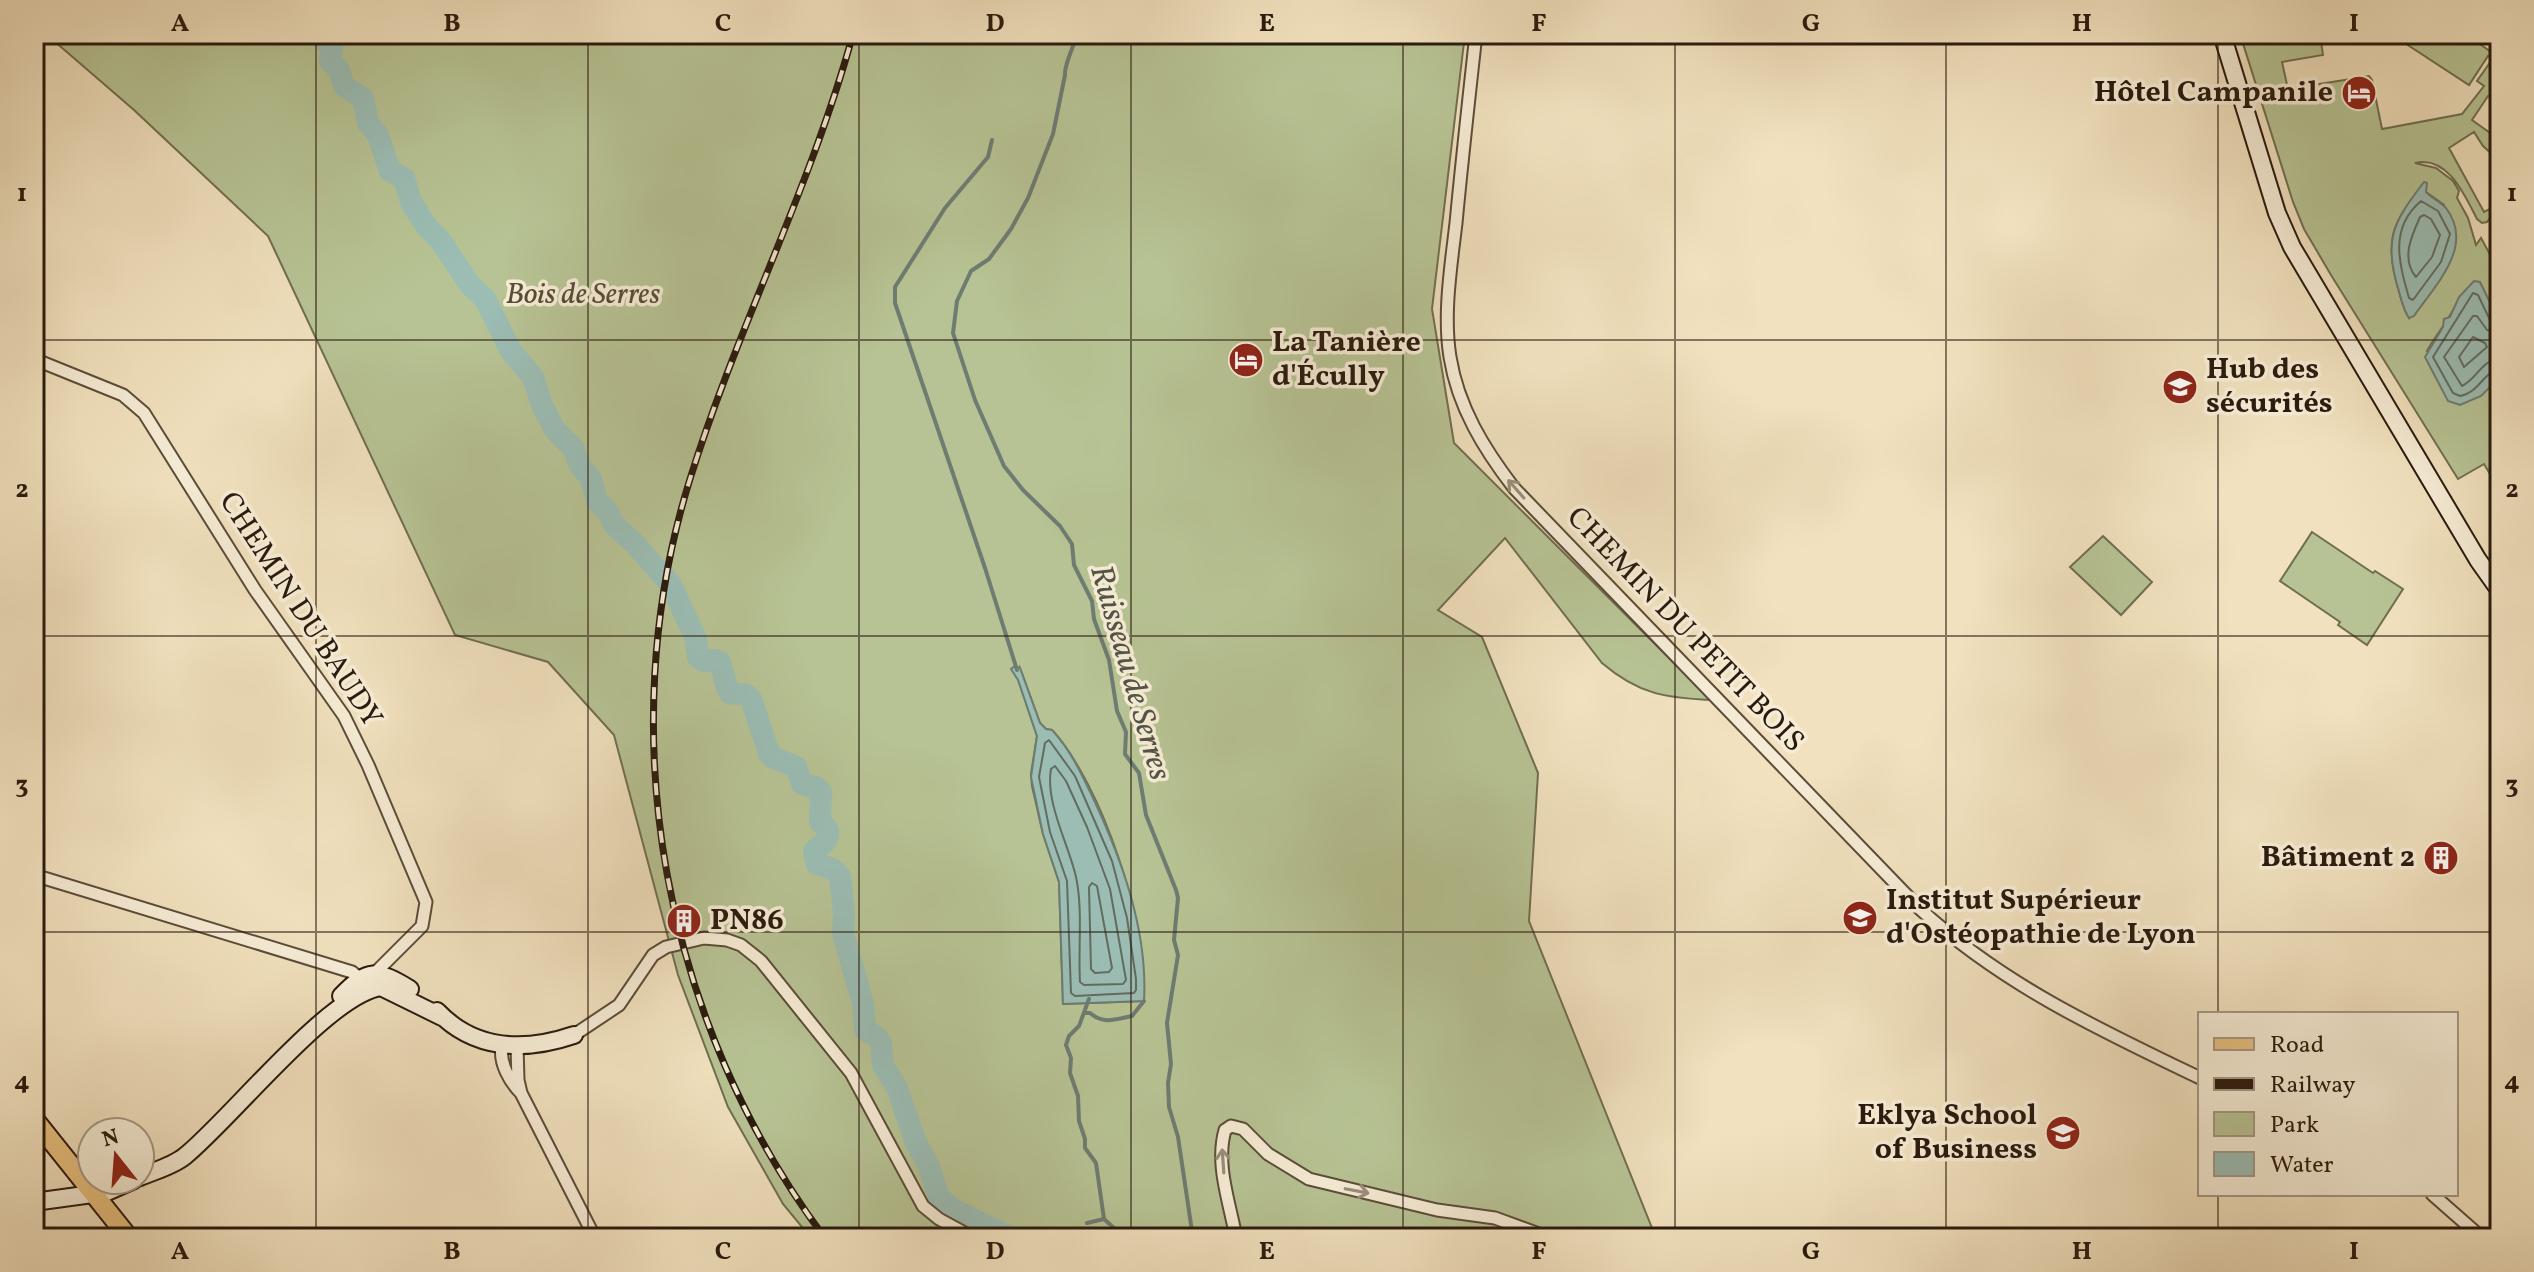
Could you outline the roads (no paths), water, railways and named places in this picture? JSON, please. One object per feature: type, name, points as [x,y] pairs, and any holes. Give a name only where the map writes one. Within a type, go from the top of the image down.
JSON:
[{"type":"main road","points":[[2222,34],[2277,213],[2297,258],[2478,560],[2500,591]]},
{"type":"main road","points":[[156,1170],[183,1158],[318,1026],[355,997],[369,980],[442,1017],[477,1040],[509,1046],[549,1042],[574,1035]]},
{"type":"main road","points":[[34,1119],[76,1173]]},
{"type":"main road","points":[[34,1202],[78,1196]]},
{"type":"main road","points":[[94,1196],[129,1238]]},
{"type":"street","name":"CHEMIN DU PETIT BOIS","points":[[1476,34],[1448,311],[1450,358],[1473,427],[1495,463],[1514,488],[1949,936],[2001,975],[2030,992],[2198,1077]]},
{"type":"street","name":"CHEMIN DU BAUDY","points":[[34,359],[123,395],[144,413],[255,590],[344,716],[426,902],[422,926],[369,980]]},
{"type":"street","points":[[34,875],[352,972],[369,980]]},
{"type":"street","points":[[574,1035],[619,1005],[653,955],[666,947],[704,938],[741,945],[761,961],[851,1073],[923,1206],[939,1219],[974,1238]]},
{"type":"street","points":[[509,1046],[521,1093],[595,1238]]},
{"type":"street","points":[[1236,1238],[1221,1152],[1225,1130],[1231,1126],[1243,1129],[1268,1154],[1309,1179],[1437,1210],[1495,1218],[1550,1238]]},
{"type":"street","points":[[2434,1196],[2482,1238]]},
{"type":"water","points":[[2424,182],[2427,183],[2426,192],[2446,208],[2454,222],[2456,236],[2449,264],[2441,278],[2414,316],[2409,318],[2394,271],[2392,243],[2405,208]]},
{"type":"water","points":[[2474,281],[2480,282],[2500,323],[2500,370],[2494,383],[2481,396],[2460,405],[2448,401],[2425,357],[2443,327],[2444,319],[2450,317],[2459,297]]},
{"type":"water","points":[[1015,666],[1020,668],[1040,723],[1052,730],[1075,762],[1114,846],[1137,922],[1142,948],[1144,1001],[1063,1004],[1059,882],[1043,834],[1031,777],[1037,736],[1018,680],[1011,669]]},
{"type":"waterway","points":[[317,34],[332,47],[330,61],[339,70],[344,86],[363,98],[368,123],[378,135],[390,171],[404,178],[411,202],[427,227],[440,240],[470,285],[485,299],[511,351],[533,377],[542,405],[555,430],[574,449],[579,464],[591,479],[597,501],[608,512],[614,525],[671,585],[696,639],[698,657],[703,661],[720,662],[730,693],[747,695],[751,699],[772,757],[796,767],[802,784],[816,787],[821,792],[820,822],[827,828],[828,836],[814,851],[817,864],[833,869],[840,876],[843,934],[863,1003],[865,1030],[881,1043],[883,1065],[897,1088],[939,1198],[953,1209],[1012,1238]]},
{"type":"waterway","name":"Ruisseau de Serres","points":[[1077,34],[1066,66],[1053,134],[1028,198],[989,259],[971,271],[957,301],[953,333],[975,400],[1004,466],[1023,490],[1060,526],[1072,544],[1074,565],[1092,601],[1094,619],[1109,660],[1117,711],[1126,732],[1125,754],[1139,773],[1146,815],[1176,890],[1174,940],[1178,955],[1167,1023],[1171,1064],[1169,1107],[1178,1137],[1193,1238]]},
{"type":"waterway","points":[[992,140],[988,157],[945,208],[895,287],[895,303],[1017,670]]},
{"type":"waterway","points":[[1089,999],[1079,1026],[1069,1036],[1066,1045],[1071,1058],[1070,1073],[1078,1096],[1085,1148],[1096,1163],[1104,1219]]},
{"type":"waterway","points":[[1085,1013],[1105,1020],[1132,1016],[1144,1001]]},
{"type":"waterway","name":"Ruisseau de Serres","points":[[1087,1223],[1104,1219],[1125,1238]]},
{"type":"railway","points":[[825,1238],[770,1154],[725,1065],[690,971],[667,874],[655,775],[655,676],[666,576],[690,479],[729,367],[816,147],[853,34]]},
{"type":"place","name":"Hôtel Campanile","points":[[2359,93]]},
{"type":"place","name":"La Tanière d'Écully","points":[[1246,360]]},
{"type":"place","name":"Hub des sécurités","points":[[2180,387]]},
{"type":"place","name":"Bâtiment 2","points":[[2441,858]]},
{"type":"place","name":"Institut Supérieur d'Ostéopathie de Lyon","points":[[1860,918]]},
{"type":"place","name":"PN86","points":[[684,921]]},
{"type":"place","name":"Eklya School of Business","points":[[2063,1133]]},
{"type":"park label","name":"Bois de Serres","points":[[583,295]]}]
